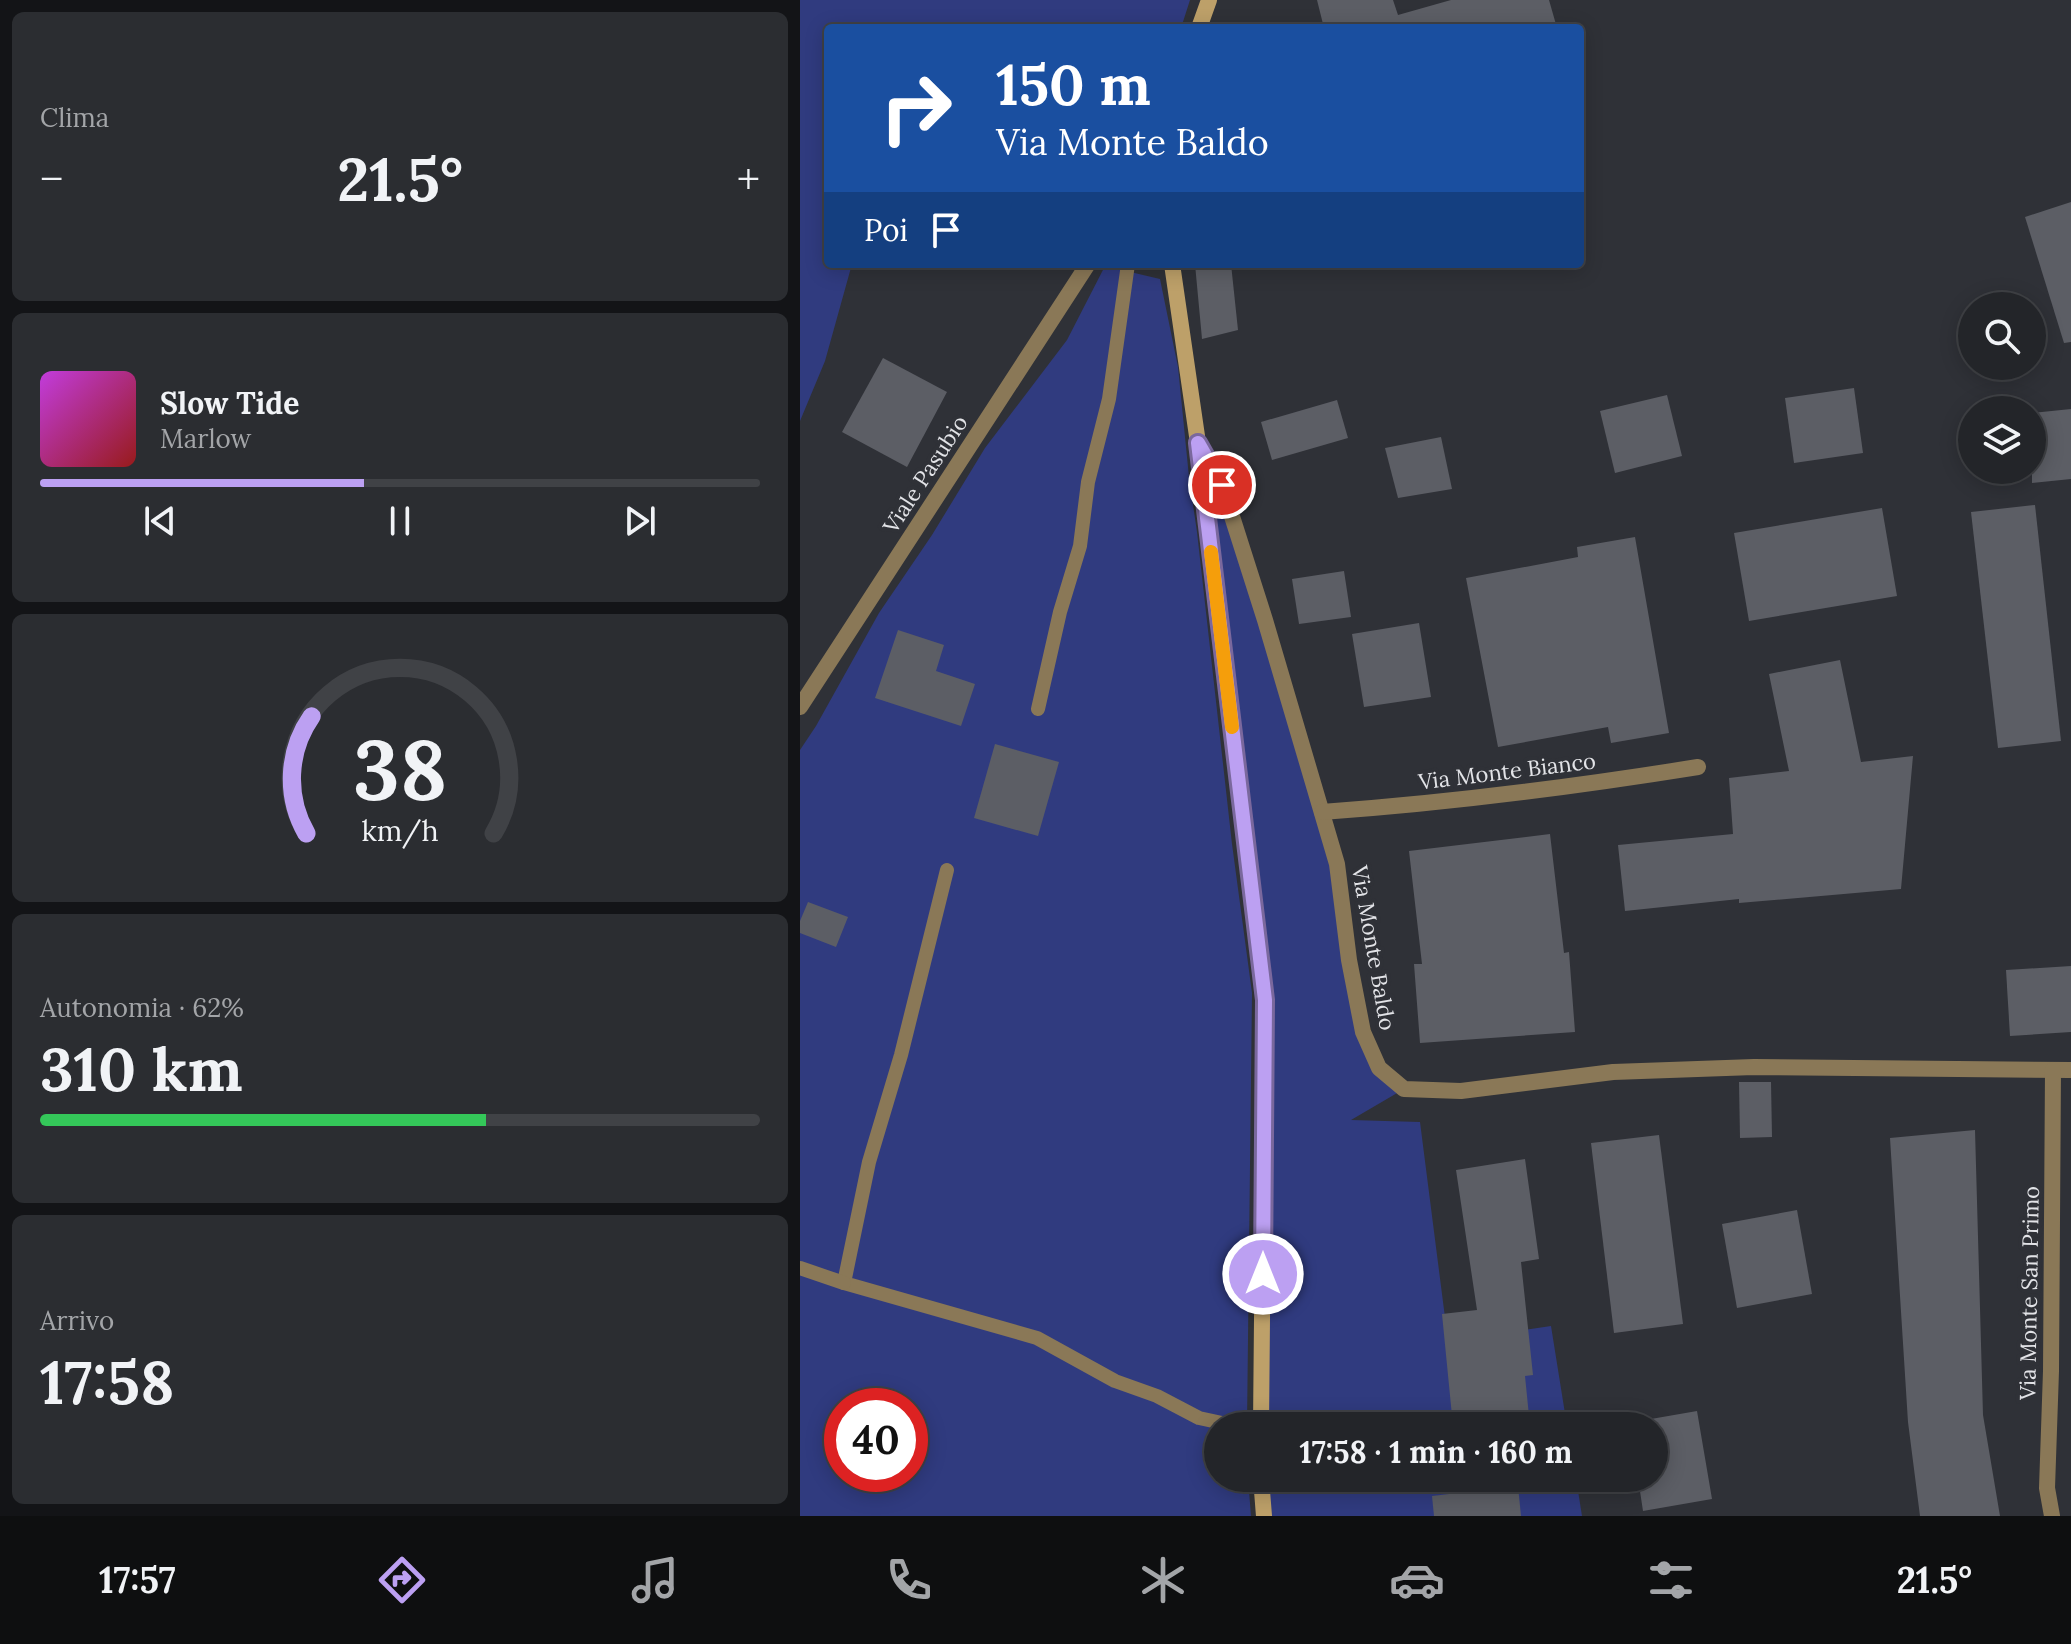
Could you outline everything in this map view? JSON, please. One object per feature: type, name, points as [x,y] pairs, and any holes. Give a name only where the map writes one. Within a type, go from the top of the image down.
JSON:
[{"type":"street","points":[[1200,24],[1209,0]]},
{"type":"street","name":"Viale Pasubio","points":[[800,707],[1085,268]]},
{"type":"street","points":[[1173,268],[1198,443],[1265,1000],[1261,1412]]},
{"type":"street","name":"Via Monte Baldo","points":[[1198,443],[1222,485],[1337,864],[1349,960],[1363,1032],[1379,1068],[1404,1089],[1461,1091],[1613,1072],[1754,1067],[2071,1070]]},
{"type":"street","name":"Via Monte Bianco","points":[[1322,812],[1488,796],[1698,767]]},
{"type":"street","name":"Via Monte San Primo","points":[[2052,1516],[2047,1488],[2053,1070]]},
{"type":"street","points":[[1262,1492],[1264,1516]]},
{"type":"lane","points":[[1038,709],[1060,612],[1080,546],[1088,482],[1109,399],[1127,268]]},
{"type":"lane","points":[[844,1283],[869,1162],[901,1055],[947,870]]},
{"type":"lane","points":[[800,1268],[1037,1338],[1115,1381],[1157,1396],[1204,1419]]},
{"type":"shaded area","points":[[800,0],[1190,0],[1182,24],[824,24],[824,268],[851,268],[825,361],[800,421]]},
{"type":"shaded area","points":[[1104,268],[1160,279],[1178,367],[1252,993],[1247,1412],[1204,1412],[1204,1492],[1249,1492],[1251,1516],[800,1516],[800,750],[879,613],[932,535],[985,448],[1067,340]]},
{"type":"shaded area","points":[[1198,443],[1222,485],[1337,864],[1363,1032],[1404,1089],[1351,1120],[1420,1122],[1448,1341],[1551,1326],[1565,1412],[1261,1412],[1265,1000]]},
{"type":"shaded area","points":[[1262,1492],[1578,1492],[1582,1516],[1264,1516]]},
{"type":"building","points":[[1317,0],[1393,0],[1398,15],[1451,0],[1549,0],[1556,24],[1323,24]]},
{"type":"building","points":[[2071,202],[2071,342],[2064,343],[2025,217]]},
{"type":"building","points":[[1195,268],[1231,268],[1238,330],[1202,339]]},
{"type":"building","points":[[883,358],[947,392],[907,467],[842,432]]},
{"type":"building","points":[[1854,388],[1863,453],[1794,463],[1785,398]]},
{"type":"building","points":[[1667,395],[1682,456],[1615,473],[1600,411]]},
{"type":"building","points":[[1337,400],[1348,438],[1272,460],[1261,422]]},
{"type":"building","points":[[2071,409],[2071,479],[2046,482],[2046,412]]},
{"type":"building","points":[[1441,437],[1452,489],[1398,498],[1385,448]]},
{"type":"building","points":[[2035,505],[2061,741],[1998,748],[1971,512]]},
{"type":"building","points":[[1882,508],[1897,596],[1749,621],[1734,533]]},
{"type":"building","points":[[1635,537],[1669,733],[1611,743],[1608,727],[1498,747],[1466,578],[1578,557],[1577,547]]},
{"type":"building","points":[[1344,571],[1351,617],[1299,624],[1292,579]]},
{"type":"building","points":[[1419,623],[1431,697],[1364,707],[1352,634]]},
{"type":"building","points":[[898,630],[944,645],[936,671],[975,684],[961,726],[875,698]]},
{"type":"building","points":[[1840,660],[1861,762],[1913,756],[1901,889],[1739,903],[1739,899],[1625,911],[1618,845],[1733,834],[1729,778],[1789,771],[1769,674]]},
{"type":"building","points":[[995,744],[1059,762],[1038,836],[974,818]]},
{"type":"building","points":[[1550,834],[1564,953],[1569,952],[1575,1032],[1420,1043],[1414,964],[1422,964],[1409,851]]},
{"type":"building","points":[[808,902],[848,917],[836,947],[800,933],[800,921]]},
{"type":"building","points":[[2071,966],[2071,1032],[2010,1036],[2006,970]]},
{"type":"building","points":[[1739,1082],[1771,1082],[1772,1137],[1740,1138]]},
{"type":"building","points":[[1975,1130],[1983,1415],[2000,1516],[1920,1516],[1908,1422],[1890,1138]]},
{"type":"building","points":[[1659,1135],[1683,1324],[1614,1333],[1591,1143]]},
{"type":"building","points":[[1525,1159],[1539,1259],[1521,1262],[1533,1375],[1525,1376],[1529,1412],[1452,1412],[1442,1314],[1477,1310],[1456,1170]]},
{"type":"building","points":[[1797,1210],[1812,1294],[1737,1308],[1722,1224]]},
{"type":"building","points":[[1697,1411],[1712,1499],[1643,1511],[1640,1492],[1668,1492],[1668,1416]]},
{"type":"building","points":[[1466,1492],[1519,1492],[1521,1516],[1434,1516],[1432,1496]]},
{"type":"slow traffic","points":[[1211,552],[1232,727]]},
{"type":"route","points":[[1222,485],[1198,443],[1265,1000],[1263,1274]]}]
